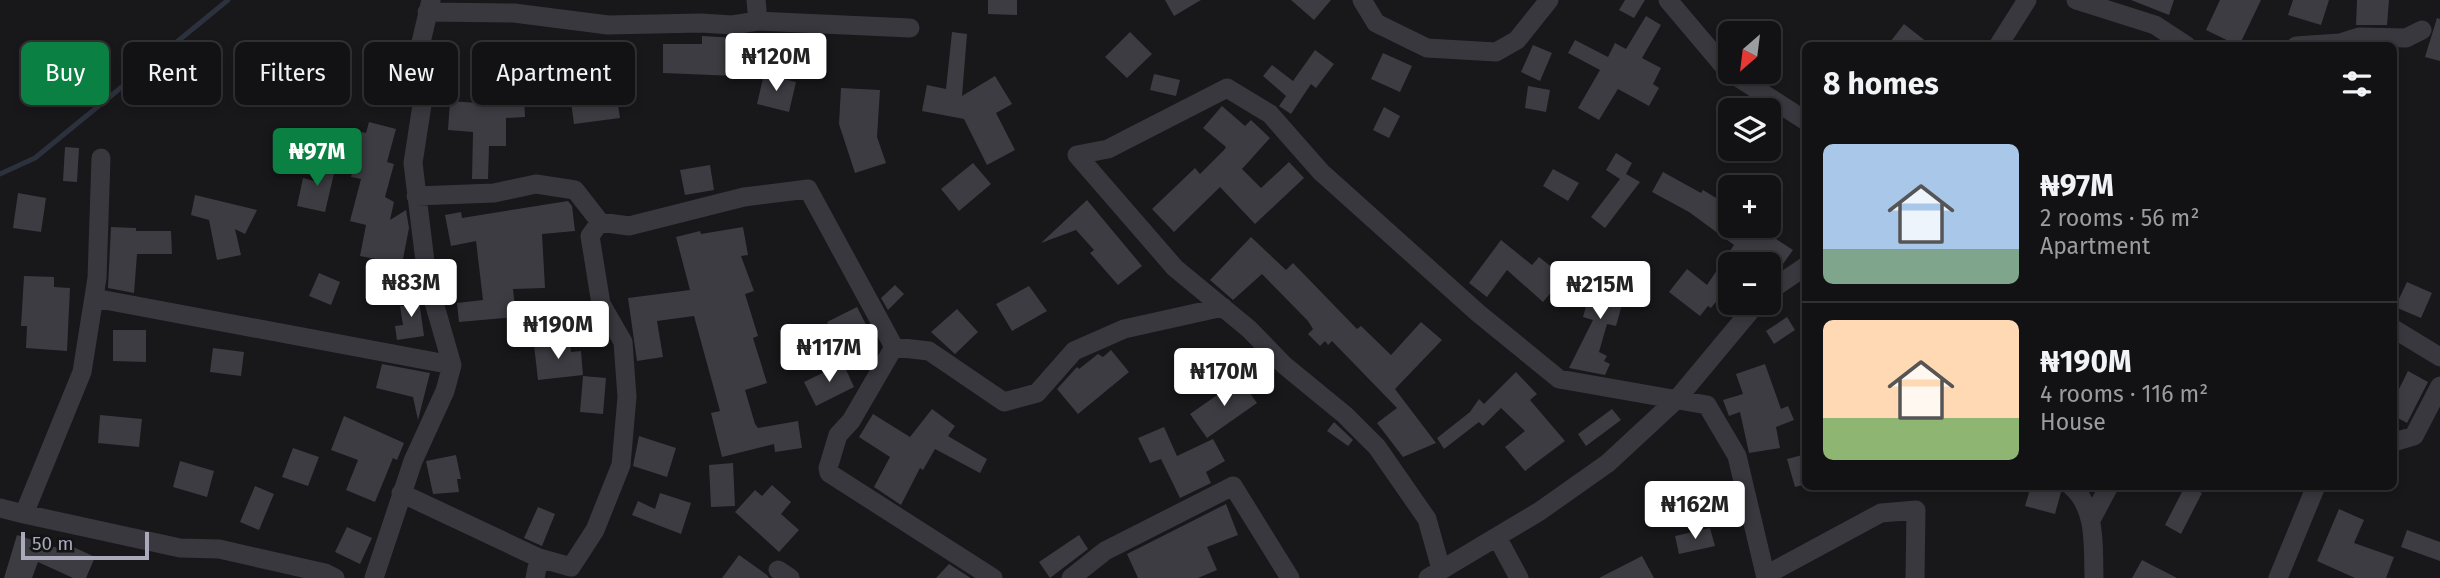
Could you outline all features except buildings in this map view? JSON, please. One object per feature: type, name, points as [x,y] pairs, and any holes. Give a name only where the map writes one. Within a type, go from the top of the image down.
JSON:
[{"type":"street","points":[[756,0],[758,21]]},
{"type":"street","points":[[1362,0],[1376,23],[1427,48],[1496,52],[1517,40],[1549,0]]},
{"type":"street","points":[[1668,0],[1728,71],[1802,118]]},
{"type":"street","points":[[2000,42],[2026,0]]},
{"type":"street","points":[[2076,0],[2155,25],[2181,42]]},
{"type":"street","points":[[374,578],[401,493],[445,391],[452,365],[433,306],[413,163],[422,105],[418,55],[429,6],[608,25],[732,25],[758,21],[910,28]]},
{"type":"street","points":[[2343,42],[2359,37],[2406,38],[2421,30]]},
{"type":"street","points":[[1747,315],[1677,399],[1608,463],[1497,537],[1435,574],[1427,519],[1377,447],[1223,307],[1175,268],[1108,186],[1077,155],[1108,149],[1227,88],[1270,114],[1321,172],[1478,313],[1559,379],[1677,399],[1707,404],[1737,456],[1766,576],[1881,513],[1916,510],[1915,578]]},
{"type":"street","points":[[24,514],[82,372],[94,298],[101,159]]},
{"type":"street","points":[[416,195],[494,193],[536,184],[575,190],[600,222],[629,226],[744,197],[808,189],[894,347]]},
{"type":"street","points":[[401,493],[539,558],[571,568],[595,530],[621,465],[627,397],[623,342],[601,304],[590,236],[600,222]]},
{"type":"street","points":[[1781,283],[1802,269]]},
{"type":"street","points":[[94,298],[452,365]]},
{"type":"street","points":[[894,347],[929,351],[1004,401],[1037,393],[1074,351],[1124,329],[1223,307]]},
{"type":"street","points":[[2397,331],[2440,357]]},
{"type":"street","points":[[894,347],[850,421],[838,435],[828,468],[829,473],[993,578]]},
{"type":"street","points":[[2397,441],[2414,436],[2440,386]]},
{"type":"street","points":[[1071,578],[1105,551],[1233,486],[1290,578]]},
{"type":"street","points":[[2076,490],[2080,494],[2091,520],[2094,578]]},
{"type":"street","points":[[2091,520],[2107,490]]},
{"type":"street","points":[[2277,578],[2314,490]]},
{"type":"street","points":[[0,508],[180,548],[219,550],[325,573],[335,578]]},
{"type":"street","points":[[1497,537],[1519,578]]},
{"type":"street","points":[[535,578],[539,558]]},
{"type":"waterway","points":[[0,174],[35,158],[228,0]]}]
